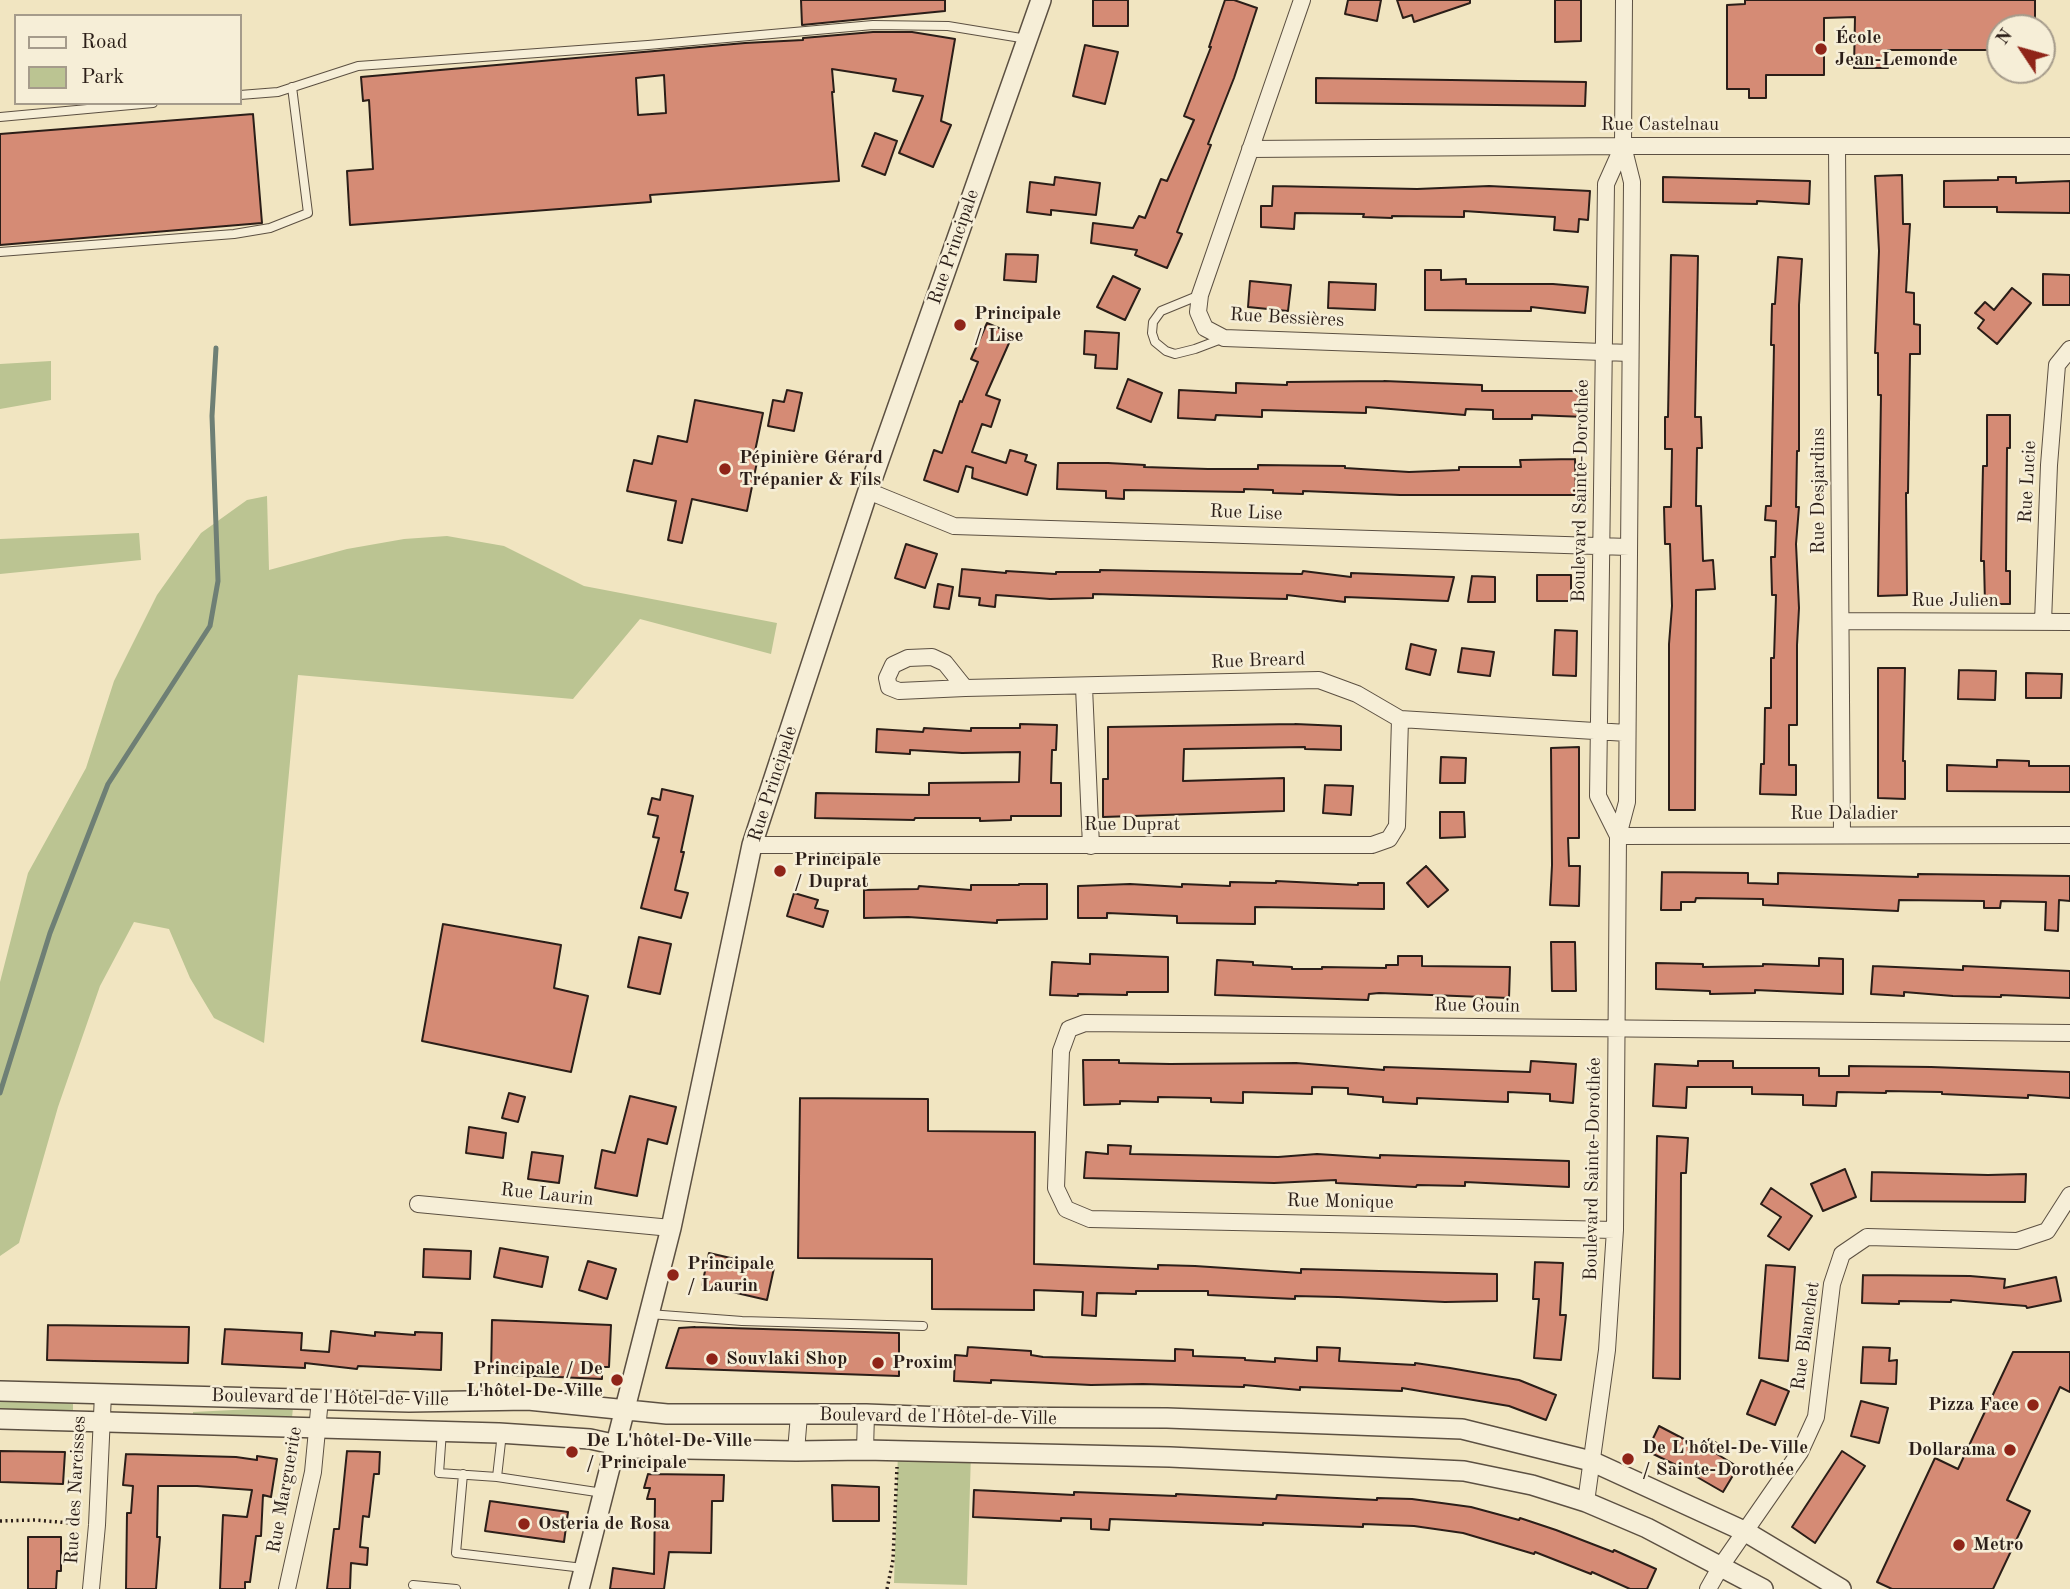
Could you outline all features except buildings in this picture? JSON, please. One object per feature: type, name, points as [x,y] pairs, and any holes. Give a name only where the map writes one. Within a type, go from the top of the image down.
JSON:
[{"type":"street","name":"Rue Principale","points":[[579,1589],[671,1228],[752,845],[868,491],[1041,0]]},
{"type":"street","name":"Rue Bessières","points":[[1301,0],[1200,295],[1198,312],[1205,328],[1224,338],[1630,354]]},
{"type":"street","name":"Boulevard Sainte-Dorothée","points":[[1586,1502],[1607,1350],[1615,1230],[1618,836],[1627,802],[1632,183],[1623,146],[1624,0]]},
{"type":"street","name":"Boulevard Sainte-Dorothée","points":[[1618,836],[1598,796],[1606,184],[1623,146]]},
{"type":"street","name":"Rue Castelnau","points":[[1250,149],[2070,146]]},
{"type":"street","name":"Rue Desjardins","points":[[1837,147],[1842,835]]},
{"type":"street","name":"Rue Lucie","points":[[2043,622],[2049,465],[2057,365],[2070,349]]},
{"type":"street","name":"Rue Lise","points":[[868,491],[954,526],[1629,547]]},
{"type":"street","name":"Rue Julien","points":[[1841,621],[2070,622]]},
{"type":"street","name":"Rue Breard","points":[[965,688],[1319,680],[1357,694],[1400,719],[1627,733]]},
{"type":"street","points":[[1084,687],[1091,846]]},
{"type":"street","name":"Rue Duprat","points":[[752,845],[1372,845],[1389,839],[1397,826],[1400,719]]},
{"type":"street","name":"Rue Daladier","points":[[1618,836],[2070,835]]},
{"type":"street","name":"Rue Gouin","points":[[1066,1209],[1056,1188],[1061,1051],[1069,1028],[1085,1023],[2070,1033]]},
{"type":"street","name":"Rue Blanchet","points":[[1708,1589],[1800,1452],[1816,1417],[1832,1284],[1842,1254],[1867,1237],[2017,1241],[2047,1231],[2070,1195]]},
{"type":"street","name":"Rue Laurin","points":[[418,1204],[671,1228]]},
{"type":"street","name":"Rue Monique","points":[[1066,1209],[1090,1219],[1615,1230]]},
{"type":"street","name":"Boulevard de l'Hôtel-de-Ville","points":[[0,1391],[409,1402],[528,1400],[667,1414],[866,1414],[1303,1421],[1462,1429],[1591,1461],[1745,1532],[1841,1589]]},
{"type":"street","name":"Rue des Narcisses","points":[[91,1589],[103,1394]]},
{"type":"street","name":"Rue Marguerite","points":[[287,1589],[310,1488],[320,1399]]},
{"type":"street","points":[[865,1450],[866,1414]]},
{"type":"street","points":[[796,1451],[799,1415]]},
{"type":"street","name":"Boulevard de l'Hôtel-de-Ville","points":[[0,1419],[502,1433],[590,1439],[631,1448],[1170,1457],[1464,1471],[1532,1485],[1586,1502],[1647,1528],[1763,1589]]},
{"type":"lane","points":[[242,96],[278,92],[358,66],[648,45],[873,24],[948,26],[1027,39]]},
{"type":"lane","points":[[0,253],[234,234],[270,228],[308,212],[292,87]]},
{"type":"lane","points":[[0,117],[131,105]]},
{"type":"lane","points":[[1200,295],[1161,311],[1153,322],[1155,342],[1175,354],[1224,338]]},
{"type":"lane","points":[[648,1314],[730,1320],[923,1326]]},
{"type":"lane","points":[[442,1432],[439,1473],[497,1477],[603,1493]]},
{"type":"lane","points":[[497,1477],[502,1433]]},
{"type":"lane","points":[[464,1474],[456,1553],[584,1568]]},
{"type":"lane","points":[[413,1585],[456,1589]]},
{"type":"path","points":[[887,1589],[896,1521],[898,1451]]},
{"type":"path","points":[[0,1521],[36,1520],[97,1525]]},
{"type":"green space","points":[[51,361],[51,400],[0,409],[0,364]]},
{"type":"green space","points":[[267,496],[269,570],[347,549],[404,539],[447,536],[504,546],[584,586],[777,623],[771,654],[640,619],[573,699],[298,675],[264,1043],[214,1018],[190,978],[169,929],[134,922],[100,986],[58,1107],[19,1243],[0,1256],[0,982],[28,873],[86,768],[114,681],[157,595],[201,533],[247,500]]},
{"type":"green space","points":[[139,533],[141,560],[0,574],[0,539]]},
{"type":"green space","points":[[0,1399],[73,1401],[73,1412],[0,1410]]},
{"type":"green space","points":[[293,1407],[292,1418],[193,1415],[193,1412]]},
{"type":"green space","points":[[898,1451],[971,1453],[967,1585],[894,1583]]},
{"type":"waterway","points":[[0,1093],[50,933],[108,784],[210,626],[218,581],[212,416],[216,348]]},
{"type":"place","name":"École Jean-Lemonde","points":[[1821,49]]},
{"type":"place","name":"Principale / Lise","points":[[960,325]]},
{"type":"place","name":"Pépinière Gérard Trépanier & Fils","points":[[725,469]]},
{"type":"place","name":"Principale / Duprat","points":[[780,871]]},
{"type":"place","name":"Principale / Laurin","points":[[673,1275]]},
{"type":"place","name":"Souvlaki Shop","points":[[712,1359]]},
{"type":"place","name":"Proxim","points":[[878,1363]]},
{"type":"place","name":"Principale / De L'hôtel-De-Ville","points":[[617,1380]]},
{"type":"place","name":"Pizza Face","points":[[2033,1405]]},
{"type":"place","name":"Dollarama","points":[[2010,1450]]},
{"type":"place","name":"De L'hôtel-De-Ville / Principale","points":[[572,1452]]},
{"type":"place","name":"De L'hôtel-De-Ville / Sainte-Dorothée","points":[[1628,1459]]},
{"type":"place","name":"Osteria de Rosa","points":[[524,1524]]},
{"type":"place","name":"Metro","points":[[1959,1545]]}]
